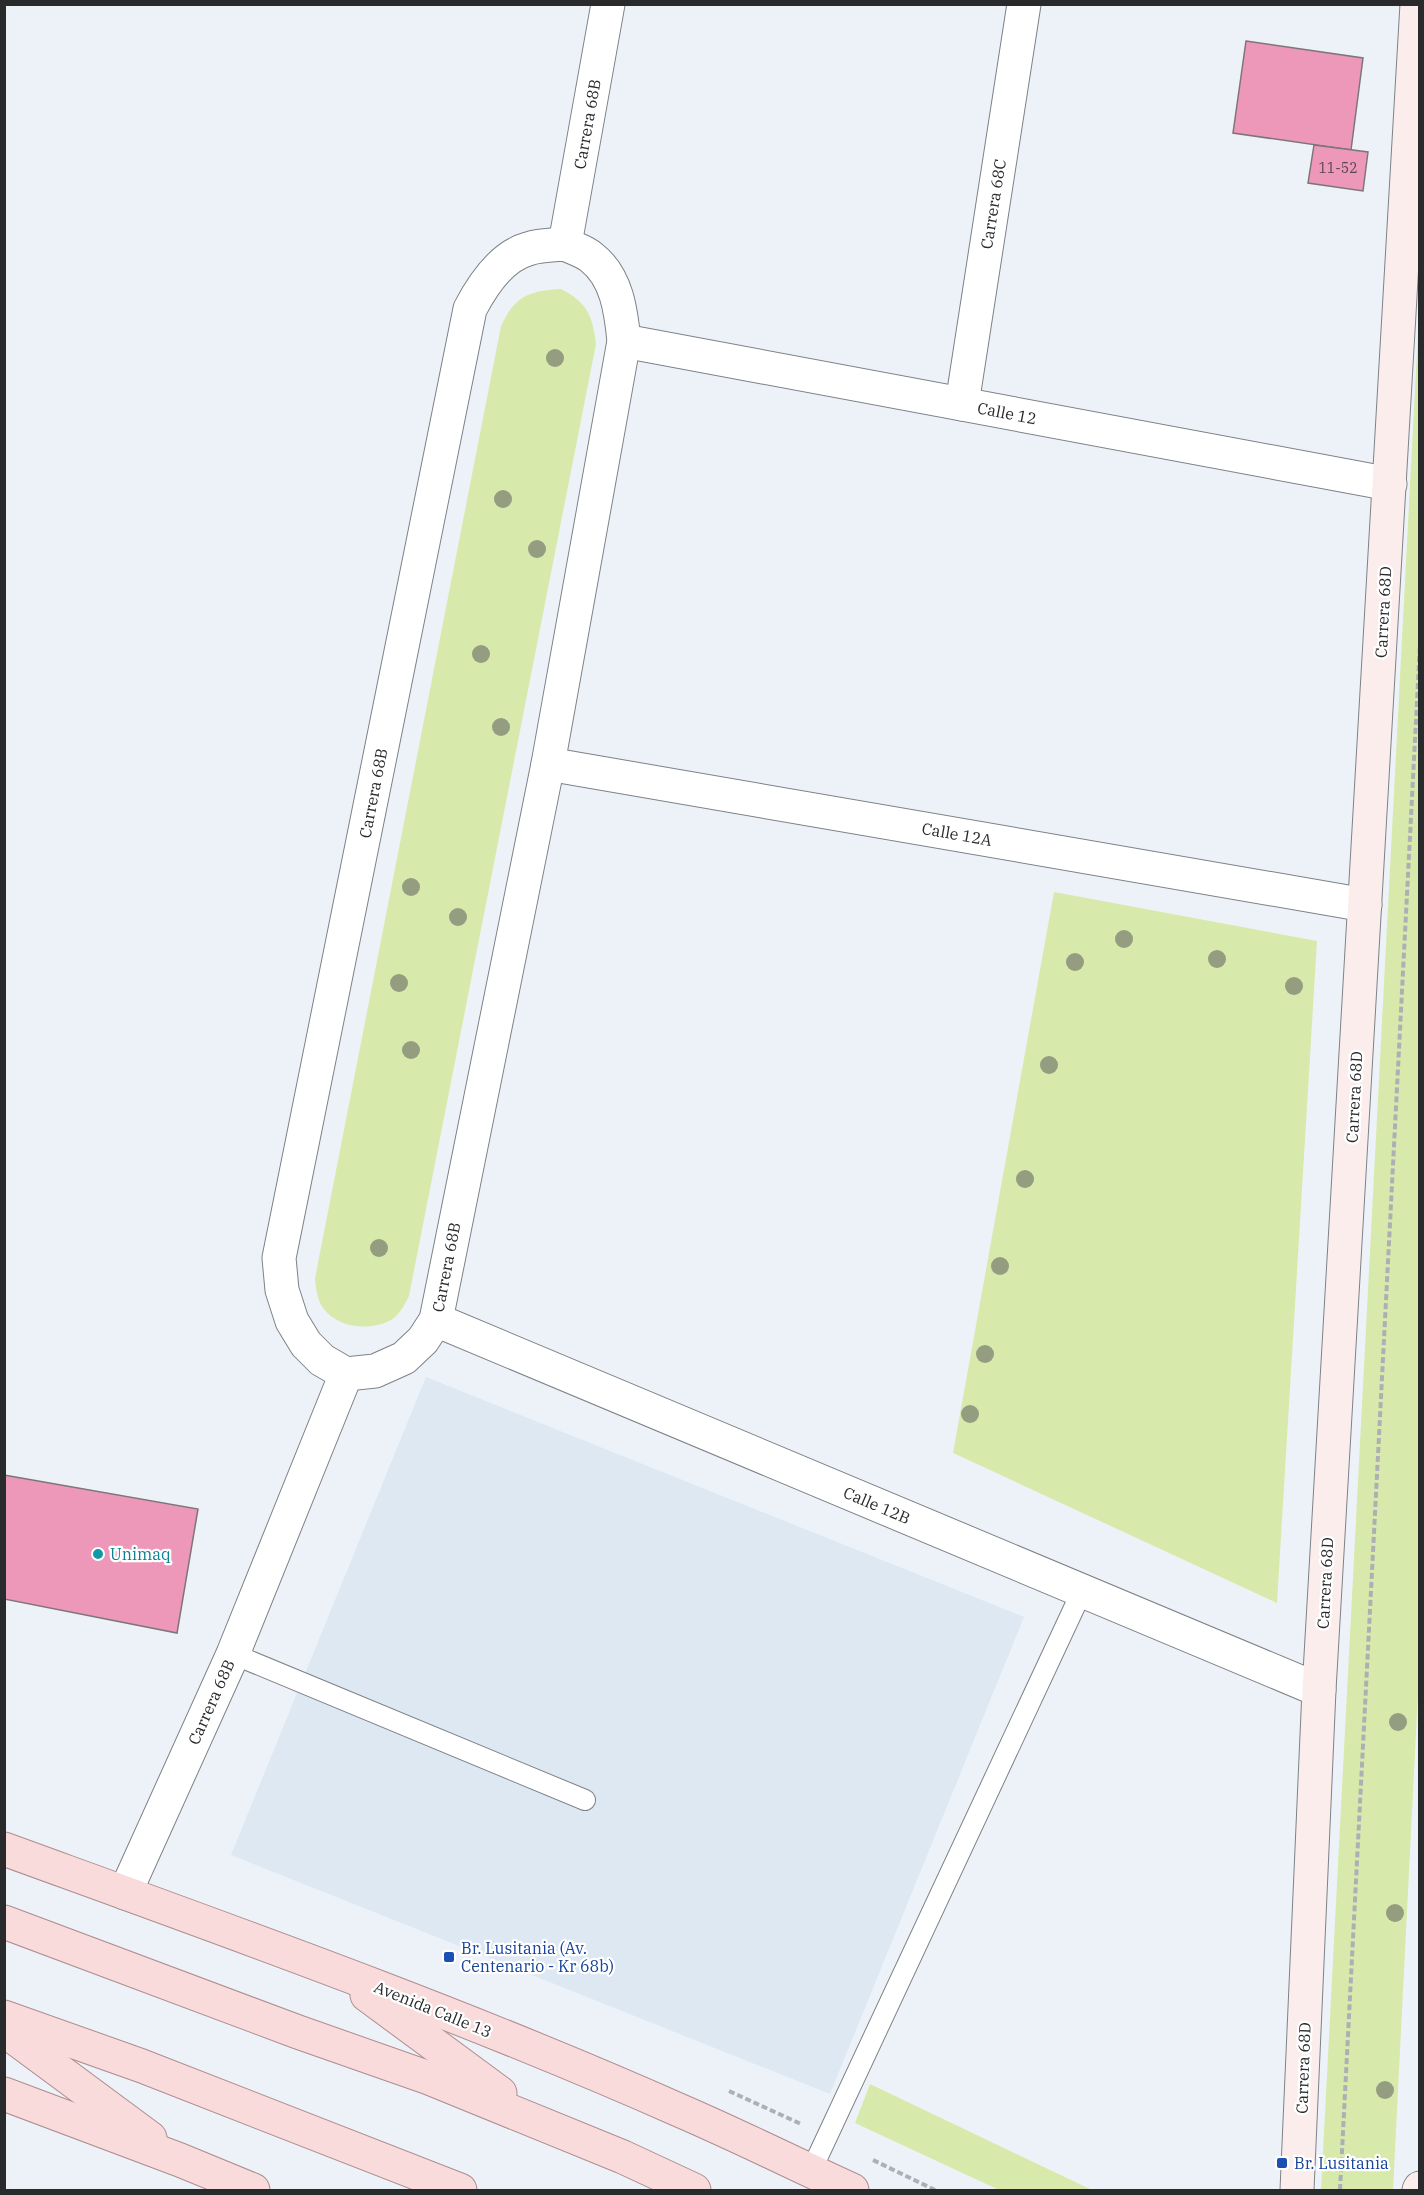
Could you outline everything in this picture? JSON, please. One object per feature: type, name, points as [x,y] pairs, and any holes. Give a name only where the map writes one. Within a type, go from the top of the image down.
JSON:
[{"type":"main road","name":"Carrera 68D","points":[[1297,2190],[1319,1690],[1417,4]]},
{"type":"main road","name":"Avenida Calle 13","points":[[4,1849],[331,1969],[681,2111],[852,2190]]},
{"type":"main road","points":[[4,1922],[298,2032],[429,2078],[623,2157],[694,2190]]},
{"type":"main road","points":[[331,1969],[540,2122]]},
{"type":"main road","points":[[4,2017],[142,2066],[460,2190]]},
{"type":"main road","points":[[4,2030],[180,2160]]},
{"type":"main road","points":[[4,2094],[253,2190]]},
{"type":"street","name":"Carrera 68B","points":[[565,244],[608,4]]},
{"type":"street","name":"Carrera 68C","points":[[962,404],[1024,4]]},
{"type":"street","name":"Carrera 68B","points":[[565,244],[591,257],[609,278],[620,305],[624,341],[548,764],[436,1320],[423,1340],[404,1358],[375,1371],[346,1374],[322,1360],[306,1344],[292,1321],[282,1290],[279,1258],[470,309],[482,285],[502,264],[526,249],[565,244]]},
{"type":"street","name":"Calle 12","points":[[624,341],[1390,484]]},
{"type":"street","name":"Calle 12A","points":[[548,764],[1365,905]]},
{"type":"street","name":"Calle 12B","points":[[436,1320],[1319,1690]]},
{"type":"street","name":"Carrera 68B","points":[[125,1893],[233,1654],[346,1374]]},
{"type":"lane","points":[[811,2171],[1082,1591]]},
{"type":"lane","points":[[233,1654],[585,1800]]},
{"type":"path","points":[[1340,2190],[1419,643]]},
{"type":"shaded area","points":[[426,1377],[1024,1617],[830,2094],[231,1855]]},
{"type":"green space","points":[[561,289],[577,299],[587,311],[593,325],[596,344],[409,1296],[393,1319],[372,1326],[354,1326],[337,1320],[324,1309],[318,1299],[315,1278],[501,326],[512,308],[524,297],[540,291]]},
{"type":"green space","points":[[1419,313],[1420,1653],[1393,2190],[1321,2190]]},
{"type":"green space","points":[[1054,892],[1317,941],[1277,1603],[953,1453]]},
{"type":"green space","points":[[870,2084],[1092,2190],[999,2190],[855,2123]]},
{"type":"building","points":[[1246,41],[1363,58],[1351,150],[1233,133]]},
{"type":"building","points":[[1314,145],[1368,152],[1363,191],[1308,183]]},
{"type":"building","name":"Unimaq","points":[[4,1475],[198,1509],[177,1633],[4,1599]]},
{"type":"place","name":"Unimaq","points":[[98,1554]]},
{"type":"place","name":"Br. Lusitania (Av. Centenario - Kr 68b)","points":[[449,1957]]},
{"type":"place","name":"Br. Lusitania","points":[[1282,2163]]}]
